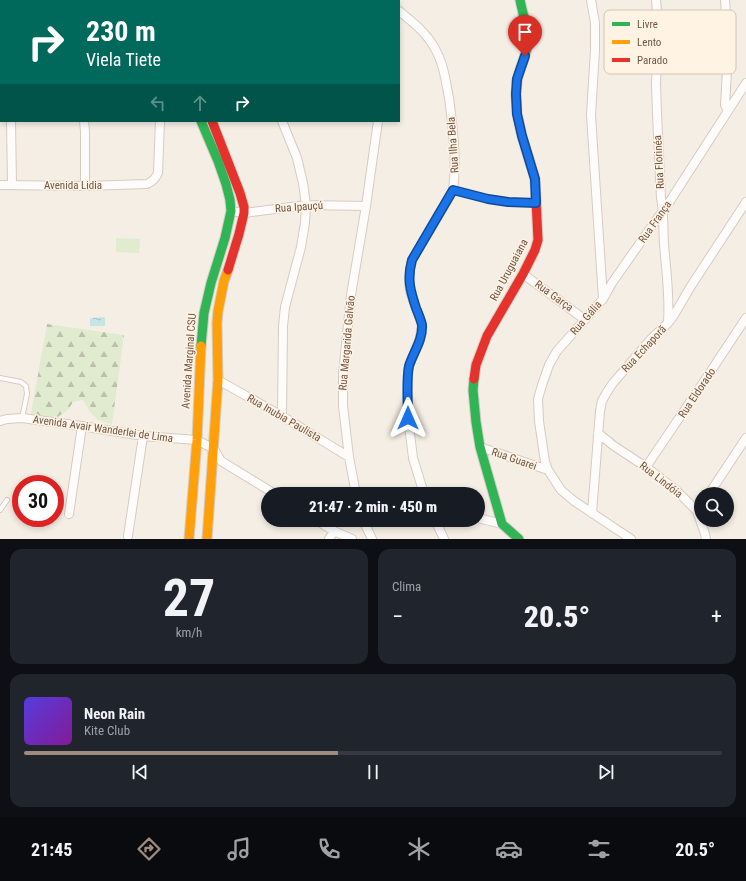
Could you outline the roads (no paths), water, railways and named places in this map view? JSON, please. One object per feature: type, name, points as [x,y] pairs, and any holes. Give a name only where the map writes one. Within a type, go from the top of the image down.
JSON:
[{"type":"main road","name":"Rua Uruguaiana","points":[[502,524],[480,447],[473,390],[476,365],[487,336],[523,274],[535,250],[538,240],[535,179],[517,114],[517,79],[527,46],[527,34],[520,0]]},
{"type":"main road","name":"Avenida Marginal CSU","points":[[189,539],[197,440],[201,336],[209,290],[225,238],[231,211],[226,184],[201,122]]},
{"type":"main road","points":[[207,539],[210,447],[218,380],[218,310],[224,282],[244,213],[240,193],[212,122]]},
{"type":"main road","points":[[502,524],[519,539]]},
{"type":"street","name":"Rua Gália","points":[[591,0],[595,23],[592,115],[603,299],[557,351],[549,365],[538,399],[539,421],[545,462],[548,470],[561,490],[574,501],[631,539]]},
{"type":"street","name":"Rua Florinéa","points":[[656,0],[657,10]]},
{"type":"street","points":[[725,0],[726,10]]},
{"type":"street","name":"Rua Ilha Bela","points":[[400,12],[428,38],[439,56],[445,75],[453,135],[455,179],[453,190],[412,260],[409,277],[410,291],[422,325],[420,338],[408,374],[408,418],[413,458],[422,487]]},
{"type":"street","name":"Rua Florinéa","points":[[656,74],[661,198],[669,307],[668,323]]},
{"type":"street","points":[[727,74],[725,105],[728,112]]},
{"type":"street","name":"Rua França","points":[[603,299],[746,83]]},
{"type":"street","points":[[11,122],[12,185]]},
{"type":"street","points":[[84,122],[85,186]]},
{"type":"street","name":"Avenida Lidia","points":[[0,185],[85,186],[147,184],[152,182],[158,173],[160,122]]},
{"type":"street","points":[[282,122],[297,158],[303,182],[306,205],[301,247],[285,307],[283,326],[282,416]]},
{"type":"street","name":"Rua Margarida Galvão","points":[[355,487],[349,457],[343,406],[343,374],[351,295],[378,122]]},
{"type":"street","name":"Rua Echaporã","points":[[592,513],[602,401],[613,383],[651,339],[668,323],[746,202]]},
{"type":"street","name":"Rua Ipauçú","points":[[231,211],[244,213],[306,205],[366,206]]},
{"type":"street","name":"Rua Garça","points":[[523,274],[584,319]]},
{"type":"street","name":"Rua Eldorado","points":[[646,467],[746,318]]},
{"type":"street","name":"Rua Inubia Paulista","points":[[218,380],[282,416],[349,457]]},
{"type":"street","name":"Avenida Avair Wanderlei de Lima","points":[[0,421],[22,418],[143,436],[197,440],[210,447],[221,461],[264,487]]},
{"type":"street","points":[[69,514],[82,426]]},
{"type":"street","name":"Rua Lindóia","points":[[598,433],[614,446],[646,467],[694,504]]},
{"type":"street","points":[[128,536],[143,436]]},
{"type":"street","points":[[714,487],[746,438]]},
{"type":"street","name":"Rua Guarei","points":[[480,447],[548,470]]},
{"type":"street","points":[[485,520],[502,524]]},
{"type":"street","points":[[329,527],[352,539]]},
{"type":"street","points":[[366,527],[372,539]]},
{"type":"street","points":[[438,527],[444,539]]},
{"type":"street","name":"Rua Lindóia","points":[[703,527],[706,539]]},
{"type":"street","points":[[328,539],[334,530]]},
{"type":"lane","points":[[453,190],[488,199],[508,202],[536,203]]},
{"type":"lane","points":[[0,378],[21,382],[26,386],[27,394],[22,418]]},
{"type":"lane","points":[[0,510],[7,500]]},
{"type":"water","points":[[105,317],[105,326],[90,326],[90,318]]}]
